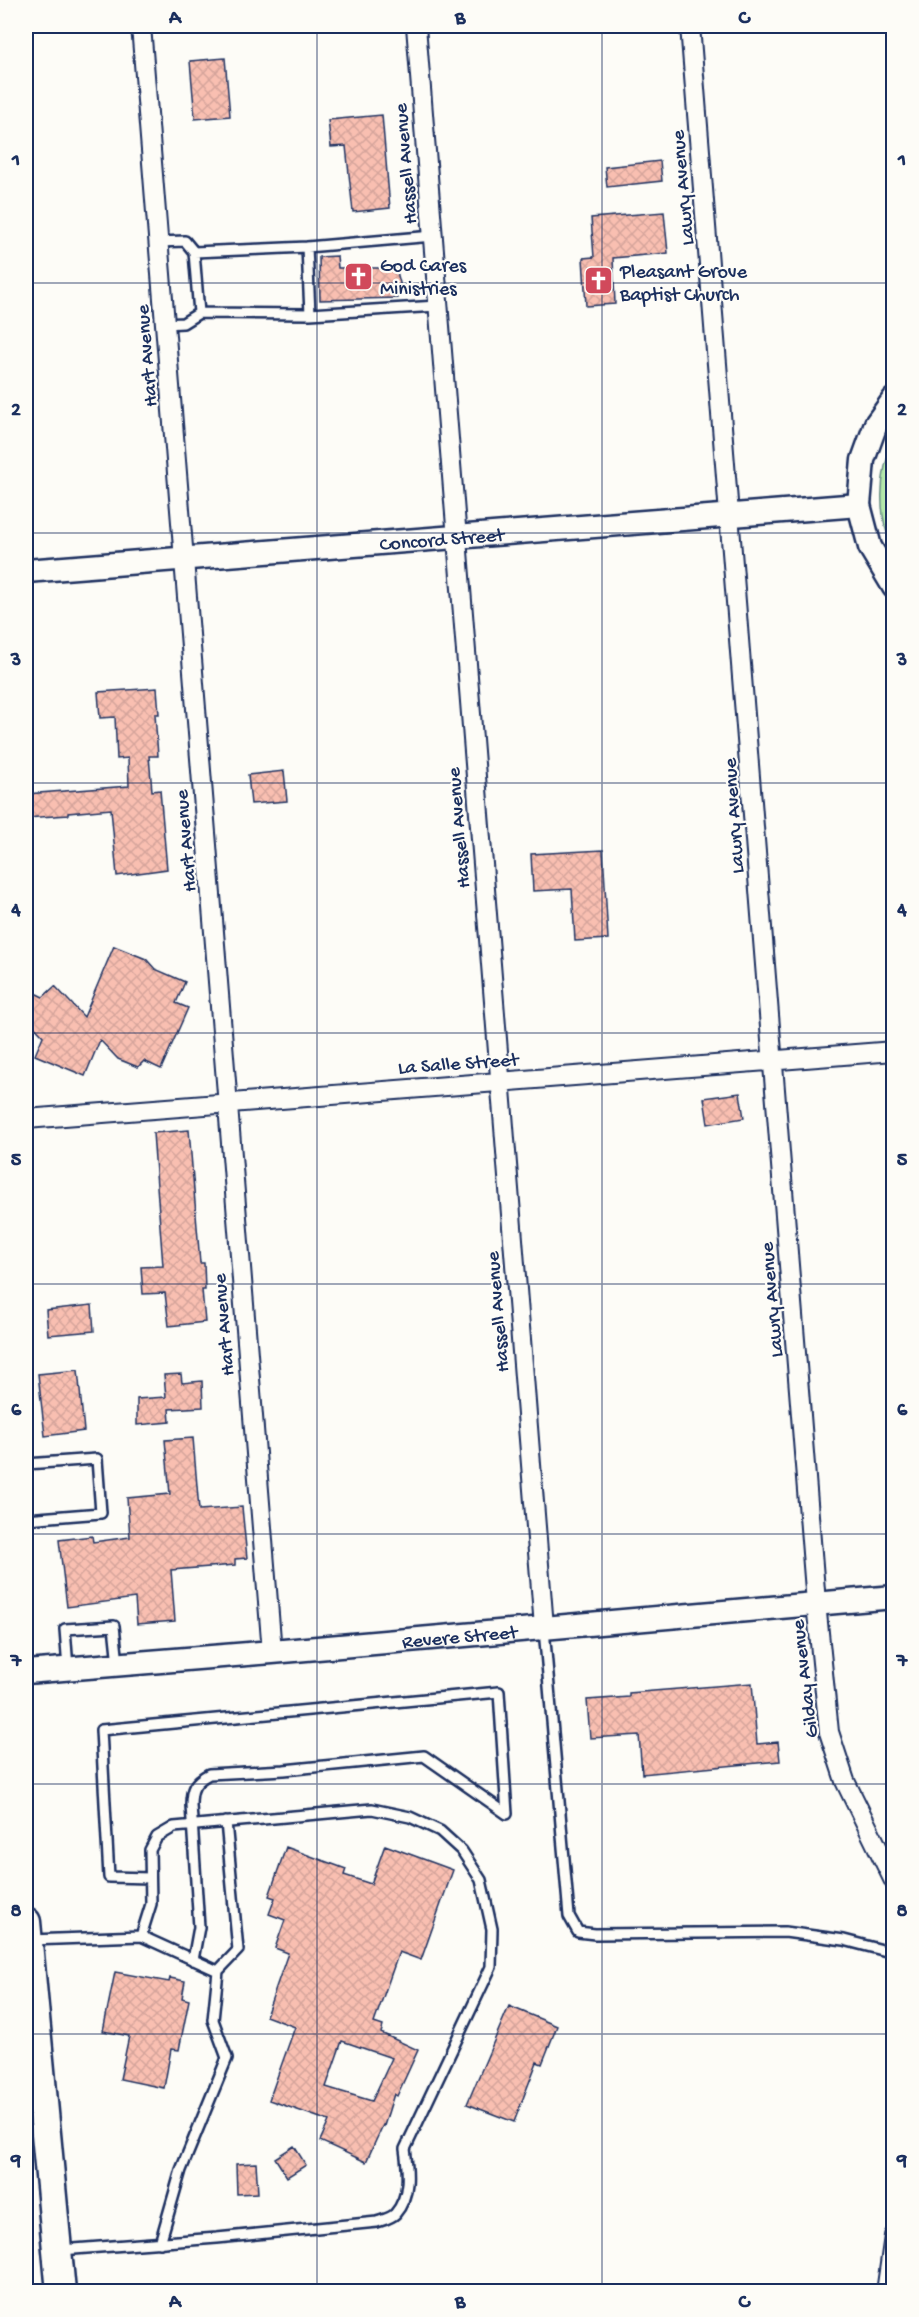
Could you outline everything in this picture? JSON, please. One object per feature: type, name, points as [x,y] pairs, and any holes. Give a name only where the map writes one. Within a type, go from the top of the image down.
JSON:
[{"type":"main road","points":[[26,1931],[61,2292]]},
{"type":"street","name":"Hart Avenue","points":[[141,26],[272,1652]]},
{"type":"street","name":"Hassell Avenue","points":[[416,26],[544,1627]]},
{"type":"street","name":"Lawry Avenue","points":[[690,26],[731,515],[816,1603]]},
{"type":"street","points":[[894,399],[876,424],[863,460],[859,505],[870,547],[894,587]]},
{"type":"street","name":"Concord Street","points":[[26,571],[859,505]]},
{"type":"street","name":"La Salle Street","points":[[26,1119],[894,1051]]},
{"type":"street","name":"Revere Street","points":[[26,1672],[894,1597]]},
{"type":"street","name":"Gilday Avenue","points":[[816,1603],[829,1732],[845,1781],[894,1881]]},
{"type":"street","points":[[886,2292],[894,2236]]},
{"type":"lane","points":[[194,252],[307,247],[433,236]]},
{"type":"lane","points":[[158,242],[185,241],[194,252],[199,313]]},
{"type":"lane","points":[[307,247],[310,314]]},
{"type":"lane","points":[[165,324],[183,323],[199,313],[310,314],[438,306]]},
{"type":"lane","points":[[26,438],[26,455]]},
{"type":"lane","points":[[26,1464],[97,1459],[101,1513],[26,1520]]},
{"type":"lane","points":[[68,1668],[65,1629],[114,1626],[118,1664]]},
{"type":"lane","points":[[544,1627],[569,1916],[578,1932],[595,1934],[785,1932],[843,1940],[894,1953]]},
{"type":"lane","points":[[150,1878],[110,1877],[100,1730],[499,1692],[507,1814],[424,1756],[284,1770],[209,1774],[198,1780],[191,1791],[191,1825],[199,1927],[193,1960]]},
{"type":"lane","points":[[57,2250],[377,2222],[394,2215],[405,2197],[407,2186],[405,2149],[491,1967],[492,1929],[481,1880],[462,1851],[440,1831],[410,1817],[372,1809],[174,1827],[157,1837],[150,1850],[151,1904],[141,1936]]},
{"type":"lane","points":[[160,2242],[182,2170],[227,2058],[213,2020],[218,1971],[238,1950],[226,1822]]},
{"type":"lane","points":[[26,1931],[141,1936],[218,1971]]},
{"type":"green space","points":[[893,442],[893,548],[884,523],[882,495],[885,467]]},
{"type":"building","points":[[225,58],[230,116],[195,119],[190,61]]},
{"type":"building","points":[[382,115],[390,208],[353,212],[346,146],[331,147],[328,120]]},
{"type":"building","points":[[660,161],[662,181],[607,187],[605,167]]},
{"type":"building","name":"Pleasant Grove Baptist Church","points":[[664,212],[668,253],[613,258],[615,304],[586,306],[583,258],[594,257],[591,218]]},
{"type":"building","name":"God Cares Ministries","points":[[337,256],[338,268],[396,268],[400,283],[398,298],[320,300],[319,257]]},
{"type":"building","points":[[157,688],[159,714],[155,714],[158,756],[149,756],[152,791],[160,790],[167,869],[117,876],[111,809],[26,818],[26,794],[129,786],[128,758],[117,759],[115,717],[100,718],[98,692]]},
{"type":"building","points":[[284,771],[287,801],[251,804],[248,775]]},
{"type":"building","points":[[603,850],[608,939],[575,941],[572,889],[533,891],[531,854]]},
{"type":"building","points":[[114,946],[146,959],[155,969],[185,982],[176,1003],[188,1008],[161,1069],[144,1061],[138,1067],[118,1059],[100,1040],[85,1076],[35,1055],[43,1036],[26,1018],[26,999],[33,992],[43,997],[55,986],[84,1017]]},
{"type":"building","points":[[740,1093],[744,1118],[708,1124],[704,1098]]},
{"type":"building","points":[[189,1130],[200,1263],[204,1263],[205,1290],[202,1290],[205,1322],[169,1326],[165,1293],[143,1294],[141,1267],[163,1266],[153,1133]]},
{"type":"building","points":[[92,1305],[94,1331],[48,1335],[46,1310]]},
{"type":"building","points":[[78,1370],[84,1431],[45,1436],[38,1374]]},
{"type":"building","points":[[181,1374],[182,1383],[202,1381],[203,1407],[169,1409],[170,1422],[137,1425],[137,1399],[166,1397],[164,1375]]},
{"type":"building","points":[[193,1438],[199,1510],[242,1507],[247,1558],[235,1559],[235,1565],[171,1570],[175,1621],[137,1624],[135,1598],[67,1607],[59,1540],[92,1536],[93,1542],[130,1537],[127,1498],[170,1494],[165,1440]]},
{"type":"building","points":[[752,1683],[757,1744],[778,1742],[780,1761],[642,1774],[639,1735],[590,1738],[587,1700],[629,1697],[629,1693]]},
{"type":"building","points":[[385,1845],[453,1870],[421,1960],[399,1952],[374,2023],[383,2026],[381,2033],[418,2050],[397,2096],[394,2094],[384,2126],[366,2162],[320,2141],[329,2121],[269,2100],[295,2027],[266,2016],[288,1953],[275,1948],[285,1920],[269,1914],[275,1898],[269,1896],[286,1847],[346,1869],[344,1875],[371,1884]],"holes":[[[342,2041],[392,2058],[372,2101],[326,2087]]]},
{"type":"building","points":[[115,1972],[169,1982],[170,1978],[185,1981],[182,1998],[189,2000],[179,2050],[171,2049],[164,2088],[120,2079],[129,2036],[103,2031]]},
{"type":"building","points":[[509,2006],[557,2026],[542,2064],[537,2062],[514,2122],[467,2104]]},
{"type":"building","points":[[294,2146],[306,2165],[287,2177],[275,2158]]},
{"type":"building","points":[[256,2163],[258,2193],[237,2194],[236,2164]]},
{"type":"place","name":"God Cares Ministries","points":[[359,276]]},
{"type":"place","name":"Pleasant Grove Baptist Church","points":[[599,281]]}]
